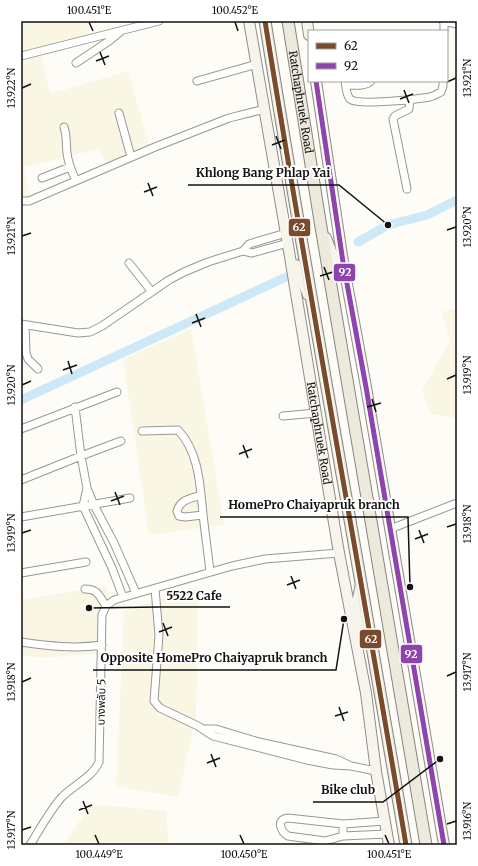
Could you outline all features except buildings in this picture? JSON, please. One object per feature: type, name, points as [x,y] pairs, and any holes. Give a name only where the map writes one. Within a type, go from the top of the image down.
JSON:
[{"type":"main road","name":"Ratchaphruek Road","points":[[249,21],[288,242],[339,553],[366,693],[376,771],[389,845]]},
{"type":"main road","name":"Ratchaphruek Road","points":[[265,21],[312,306],[362,581],[406,845]]},
{"type":"main road","name":"Ratchaphruek Road","points":[[288,21],[320,221],[426,845]]},
{"type":"main road","name":"Ratchaphruek Road","points":[[316,82],[349,299],[444,845]]},
{"type":"main road","points":[[320,221],[349,299]]},
{"type":"main road","points":[[288,242],[312,306]]},
{"type":"main road","points":[[362,581],[357,602],[365,667],[366,693]]},
{"type":"street","points":[[21,56],[159,21]]},
{"type":"street","points":[[444,21],[457,24]]},
{"type":"street","points":[[76,63],[121,31]]},
{"type":"street","points":[[197,81],[257,64]]},
{"type":"street","points":[[370,82],[363,85],[345,83],[347,94],[350,99],[357,102],[374,102],[430,97],[441,92],[443,82]]},
{"type":"street","points":[[407,189],[393,119],[395,116],[409,109],[410,99]]},
{"type":"street","points":[[21,201],[29,201],[131,157],[229,118],[265,109]]},
{"type":"street","points":[[119,113],[131,157]]},
{"type":"street","points":[[64,127],[70,167],[76,181]]},
{"type":"street","points":[[42,178],[70,167]]},
{"type":"street","points":[[38,369],[28,359],[26,353],[23,324],[78,334],[90,332],[102,326],[184,272],[208,262],[243,251],[252,253],[288,242]]},
{"type":"street","points":[[129,263],[152,292]]},
{"type":"street","points":[[21,429],[117,392]]},
{"type":"street","points":[[75,407],[81,456],[87,488],[94,505],[114,543],[136,593]]},
{"type":"street","points":[[283,416],[316,412]]},
{"type":"street","points":[[142,431],[178,430],[182,434],[193,454],[200,478],[210,572]]},
{"type":"street","points":[[21,480],[121,441]]},
{"type":"street","points":[[87,488],[83,506],[124,597]]},
{"type":"street","points":[[201,495],[185,501],[179,505],[177,511],[179,516],[184,517],[203,515]]},
{"type":"street","points":[[21,517],[130,498]]},
{"type":"street","points":[[390,529],[457,503]]},
{"type":"street","points":[[108,559],[118,553]]},
{"type":"street","points":[[85,589],[91,589],[97,592],[106,606],[114,600],[136,593],[155,589],[210,572],[265,559],[339,553]]},
{"type":"street","points":[[21,573],[86,562]]},
{"type":"street","points":[[155,589],[159,635],[154,701],[160,708],[205,729],[216,729],[287,751],[336,759],[351,766],[376,771]]},
{"type":"street","name":"บางพลับ 5","points":[[30,845],[62,798],[90,775],[99,762],[102,615],[106,606]]},
{"type":"street","points":[[21,642],[50,647],[71,648],[102,645]]},
{"type":"street","points":[[385,821],[343,824],[285,818],[281,821],[280,828],[288,836],[317,840],[329,840],[342,836],[387,834]]},
{"type":"street","points":[[342,836],[343,824]]},
{"type":"shaded area","points":[[21,21],[86,21],[91,40],[41,56],[50,94],[128,71],[150,147],[107,165],[99,149],[24,167],[31,204],[21,207]]},
{"type":"shaded area","points":[[457,308],[457,418],[431,414],[422,390],[450,341],[442,312]]},
{"type":"shaded area","points":[[191,329],[224,525],[149,535],[123,359]]},
{"type":"shaded area","points":[[106,586],[110,598],[104,612],[105,653],[43,658],[21,655],[21,600]]},
{"type":"shaded area","points":[[198,586],[196,717],[178,797],[116,786],[124,611]]},
{"type":"shaded area","points":[[91,804],[166,811],[169,845],[63,845]]},
{"type":"waterway","points":[[358,242],[388,225],[427,215],[457,200]]},
{"type":"waterway","points":[[21,400],[286,277]]},
{"type":"transit line","name":"62","points":[[265,21],[299,227],[406,845]]},
{"type":"transit line","name":"92","points":[[316,82],[343,262],[366,387],[444,845]]},
{"type":"place","name":"Khlong Bang Phlap Yai","points":[[388,225]]},
{"type":"place","name":"HomePro Chaiyapruk branch","points":[[410,587]]},
{"type":"place","name":"5522 Cafe","points":[[89,608]]},
{"type":"place","name":"Opposite HomePro Chaiyapruk branch","points":[[344,619]]},
{"type":"place","name":"Bike club","points":[[440,759]]}]
